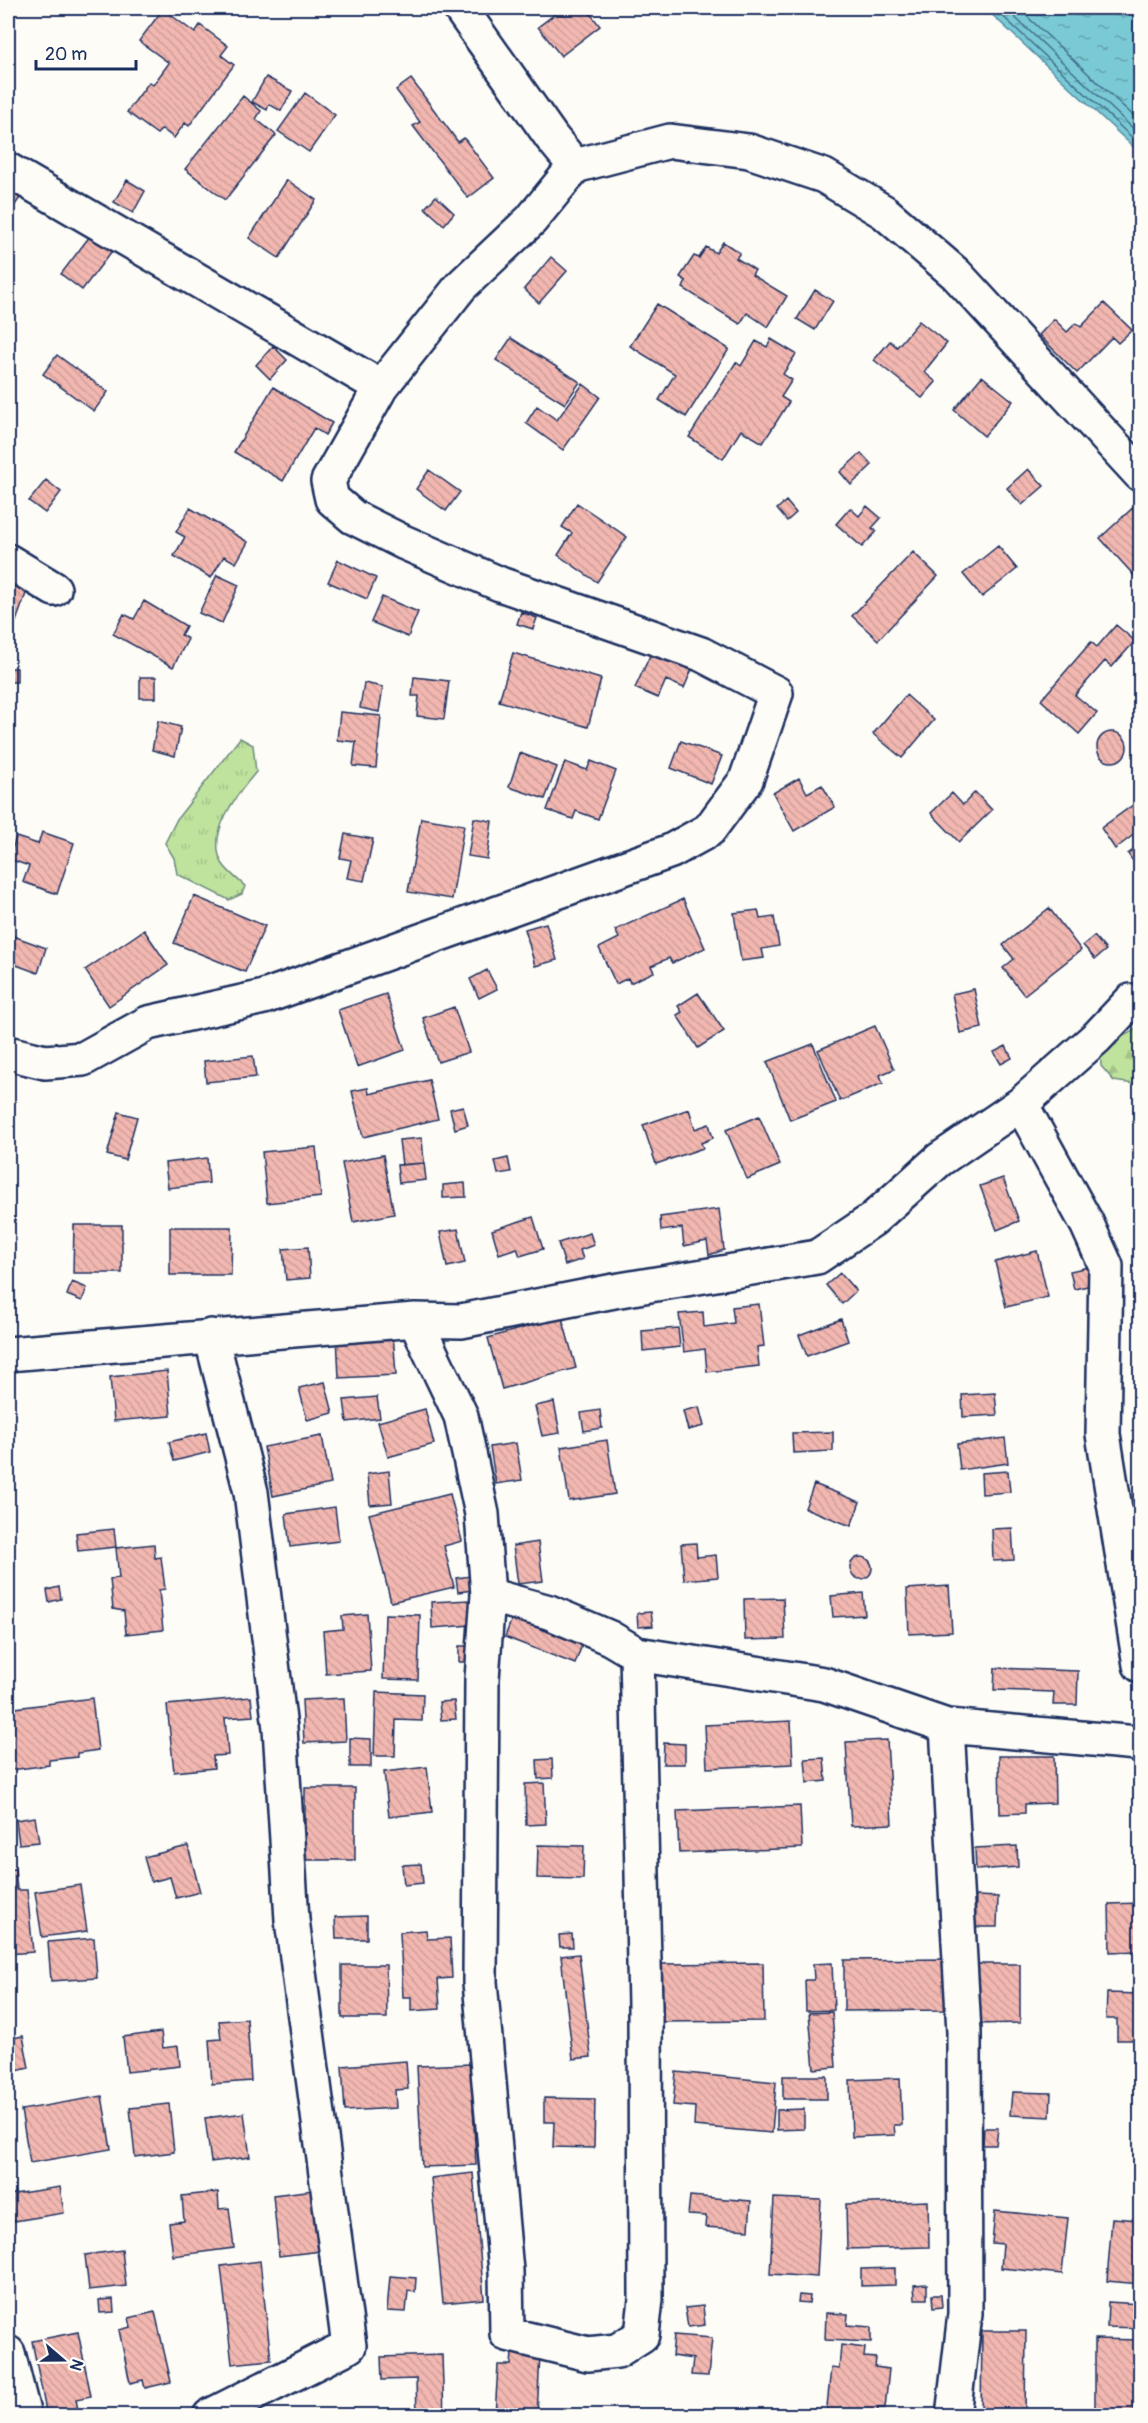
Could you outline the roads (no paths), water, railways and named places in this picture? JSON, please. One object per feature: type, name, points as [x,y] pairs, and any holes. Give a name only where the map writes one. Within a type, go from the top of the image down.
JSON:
[{"type":"street","points":[[460,8],[552,138],[575,166]]},
{"type":"street","points":[[8,1053],[45,1062],[83,1059],[148,1023],[264,997],[671,851],[709,830],[746,780],[776,693],[701,654],[489,580],[354,517],[332,499],[328,482],[381,387],[461,286],[531,220],[575,166],[670,141],[749,151],[824,176],[884,212],[957,274],[1140,474]]},
{"type":"street","points":[[8,170],[381,387]]},
{"type":"street","points":[[8,561],[54,589]]},
{"type":"street","points":[[8,1354],[211,1335],[415,1320],[461,1321],[614,1291],[817,1257],[872,1220],[939,1160],[1021,1104],[1097,1037],[1131,1001],[1140,1003]]},
{"type":"street","points":[[1021,1104],[1087,1224],[1106,1266],[1103,1434],[1140,1665]]},
{"type":"street","points":[[415,1320],[461,1416],[482,1514],[488,1595],[482,1678],[480,1982],[506,2271],[507,2334],[588,2354],[617,2351],[642,2335],[646,2299],[645,2006],[637,1654]]},
{"type":"street","points":[[210,2415],[349,2346],[292,1920],[280,1728],[266,1596],[251,1492],[211,1335]]},
{"type":"street","points":[[488,1595],[549,1612],[610,1638],[637,1654],[824,1684],[947,1726],[1139,1743]]},
{"type":"street","points":[[947,1726],[964,2032],[964,2314],[953,2415]]},
{"type":"street","points":[[8,2353],[24,2415]]},
{"type":"water","points":[[985,8],[1140,8],[1140,153]]}]
